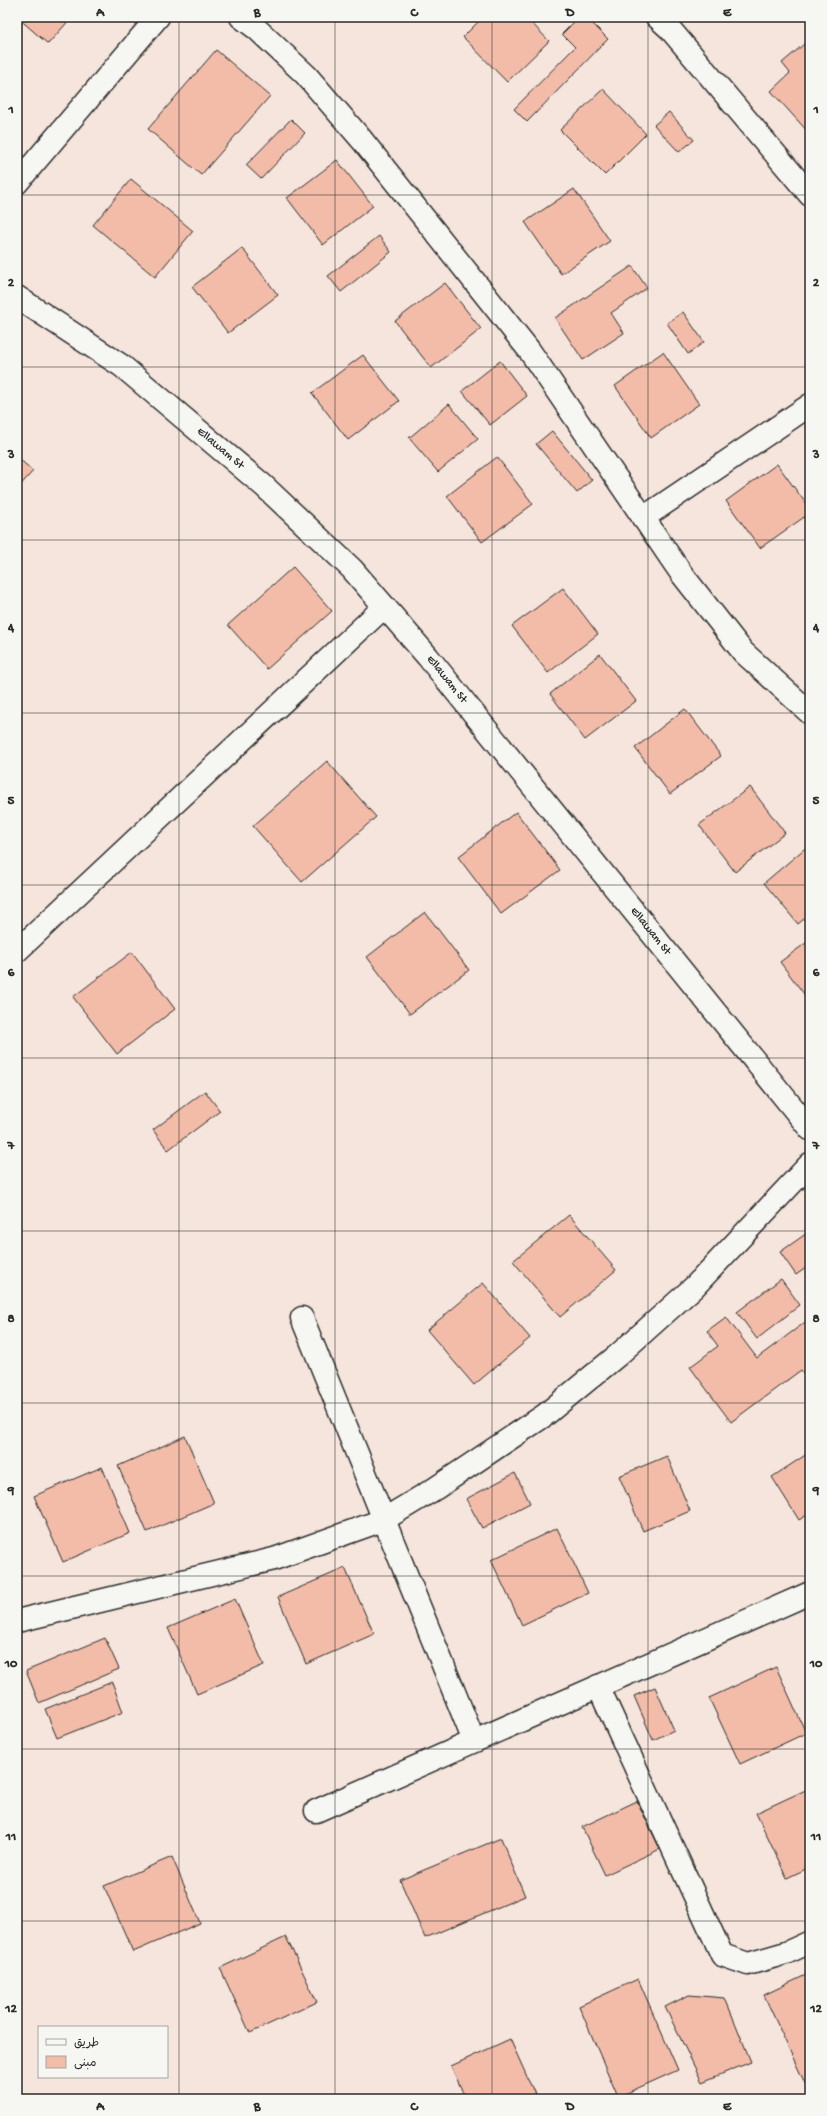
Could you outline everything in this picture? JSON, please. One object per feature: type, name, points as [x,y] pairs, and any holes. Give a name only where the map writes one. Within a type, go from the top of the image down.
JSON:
[{"type":"street","points":[[17,183],[158,17]]},
{"type":"street","points":[[241,17],[257,29],[306,75],[362,140],[529,350],[681,573],[743,652],[810,713]]},
{"type":"street","points":[[670,21],[810,195]]},
{"type":"street","name":"Ellawam St","points":[[17,297],[122,366],[264,486],[352,569],[428,657],[810,1129]]},
{"type":"street","points":[[643,518],[810,405]]},
{"type":"street","points":[[17,951],[384,607]]},
{"type":"street","points":[[17,1621],[274,1559],[383,1520],[436,1488],[545,1415],[618,1355],[694,1287],[810,1164]]},
{"type":"street","points":[[302,1318],[474,1741]]},
{"type":"street","points":[[316,1811],[810,1593]]},
{"type":"street","points":[[598,1686],[722,1955],[748,1964],[786,1953],[810,1942]]},
{"type":"building","points":[[17,17],[72,17],[48,44]]},
{"type":"building","points":[[483,17],[526,17],[549,41],[507,82],[463,37]]},
{"type":"building","points":[[579,17],[586,17],[608,39],[527,122],[514,109],[575,47],[562,34]]},
{"type":"building","points":[[810,39],[809,133],[771,91],[790,73],[782,63]]},
{"type":"building","points":[[216,50],[270,96],[201,175],[148,129]]},
{"type":"building","points":[[603,89],[646,134],[605,175],[560,130]]},
{"type":"building","points":[[669,112],[694,140],[679,152],[654,125]]},
{"type":"building","points":[[291,119],[305,133],[261,179],[246,165]]},
{"type":"building","points":[[337,160],[373,206],[323,245],[287,198]]},
{"type":"building","points":[[131,179],[193,231],[155,277],[93,225]]},
{"type":"building","points":[[574,189],[610,241],[561,274],[525,222]]},
{"type":"building","points":[[379,236],[391,252],[341,292],[328,276]]},
{"type":"building","points":[[242,248],[278,295],[228,333],[192,287]]},
{"type":"building","points":[[632,266],[647,288],[611,313],[624,333],[583,360],[555,318]]},
{"type":"building","points":[[445,283],[481,329],[431,368],[395,321]]},
{"type":"building","points":[[683,312],[704,342],[688,354],[667,323]]},
{"type":"building","points":[[663,352],[699,404],[651,438],[615,386]]},
{"type":"building","points":[[363,355],[399,401],[348,440],[312,393]]},
{"type":"building","points":[[500,361],[527,396],[490,425],[462,391]]},
{"type":"building","points":[[449,404],[478,439],[438,472],[409,438]]},
{"type":"building","points":[[810,424],[810,433],[806,427]]},
{"type":"building","points":[[552,431],[592,480],[577,493],[536,444]]},
{"type":"building","points":[[17,457],[33,471],[17,489]]},
{"type":"building","points":[[497,457],[533,504],[482,542],[447,496]]},
{"type":"building","points":[[777,464],[810,509],[810,513],[760,548],[726,501]]},
{"type":"building","points":[[293,567],[332,611],[267,669],[228,625]]},
{"type":"building","points":[[563,588],[598,634],[548,673],[512,626]]},
{"type":"building","points":[[600,654],[636,701],[585,740],[550,694]]},
{"type":"building","points":[[685,709],[721,756],[670,794],[635,748]]},
{"type":"building","points":[[327,761],[376,817],[302,882],[253,826]]},
{"type":"building","points":[[750,787],[785,833],[735,872],[699,825]]},
{"type":"building","points":[[516,812],[560,870],[501,914],[458,857]]},
{"type":"building","points":[[810,844],[810,914],[798,924],[764,883]]},
{"type":"building","points":[[425,912],[469,970],[410,1014],[367,957]]},
{"type":"building","points":[[810,940],[810,989],[804,994],[780,962]]},
{"type":"building","points":[[132,952],[175,1009],[117,1054],[73,997]]},
{"type":"building","points":[[205,1091],[220,1111],[168,1150],[153,1130]]},
{"type":"building","points":[[569,1215],[616,1270],[560,1317],[513,1261]]},
{"type":"building","points":[[810,1231],[810,1265],[796,1275],[780,1252]]},
{"type":"building","points":[[781,1279],[800,1305],[757,1339],[737,1312]]},
{"type":"building","points":[[483,1283],[530,1338],[474,1385],[427,1330]]},
{"type":"building","points":[[726,1317],[757,1358],[808,1320],[810,1323],[810,1382],[801,1370],[731,1422],[690,1367],[718,1346],[707,1331]]},
{"type":"building","points":[[185,1436],[214,1503],[147,1532],[118,1466]]},
{"type":"building","points":[[810,1452],[810,1513],[799,1520],[772,1477]]},
{"type":"building","points":[[667,1456],[690,1511],[643,1531],[619,1476]]},
{"type":"building","points":[[102,1467],[130,1533],[63,1562],[34,1496]]},
{"type":"building","points":[[515,1473],[530,1503],[482,1528],[466,1499]]},
{"type":"building","points":[[557,1528],[588,1593],[522,1625],[491,1560]]},
{"type":"building","points":[[345,1568],[374,1634],[306,1664],[278,1597]]},
{"type":"building","points":[[235,1599],[264,1665],[197,1694],[168,1628]]},
{"type":"building","points":[[105,1638],[119,1669],[39,1703],[26,1671]]},
{"type":"building","points":[[776,1667],[806,1733],[740,1764],[709,1698]]},
{"type":"building","points":[[112,1682],[123,1712],[57,1738],[45,1709]]},
{"type":"building","points":[[655,1687],[674,1730],[653,1740],[634,1696]]},
{"type":"building","points":[[810,1788],[810,1867],[787,1878],[756,1813]]},
{"type":"building","points":[[637,1801],[660,1849],[605,1875],[582,1827]]},
{"type":"building","points":[[501,1838],[525,1896],[425,1938],[400,1880]]},
{"type":"building","points":[[172,1857],[200,1923],[133,1952],[104,1886]]},
{"type":"building","points":[[286,1937],[317,2002],[250,2033],[220,1968]]},
{"type":"building","points":[[810,1973],[810,2089],[808,2090],[764,1995]]},
{"type":"building","points":[[638,1979],[678,2070],[618,2097],[579,2006]]},
{"type":"building","points":[[689,1995],[725,1998],[751,2062],[702,2082],[665,2007]]},
{"type":"building","points":[[510,2039],[537,2099],[466,2099],[451,2066]]}]
